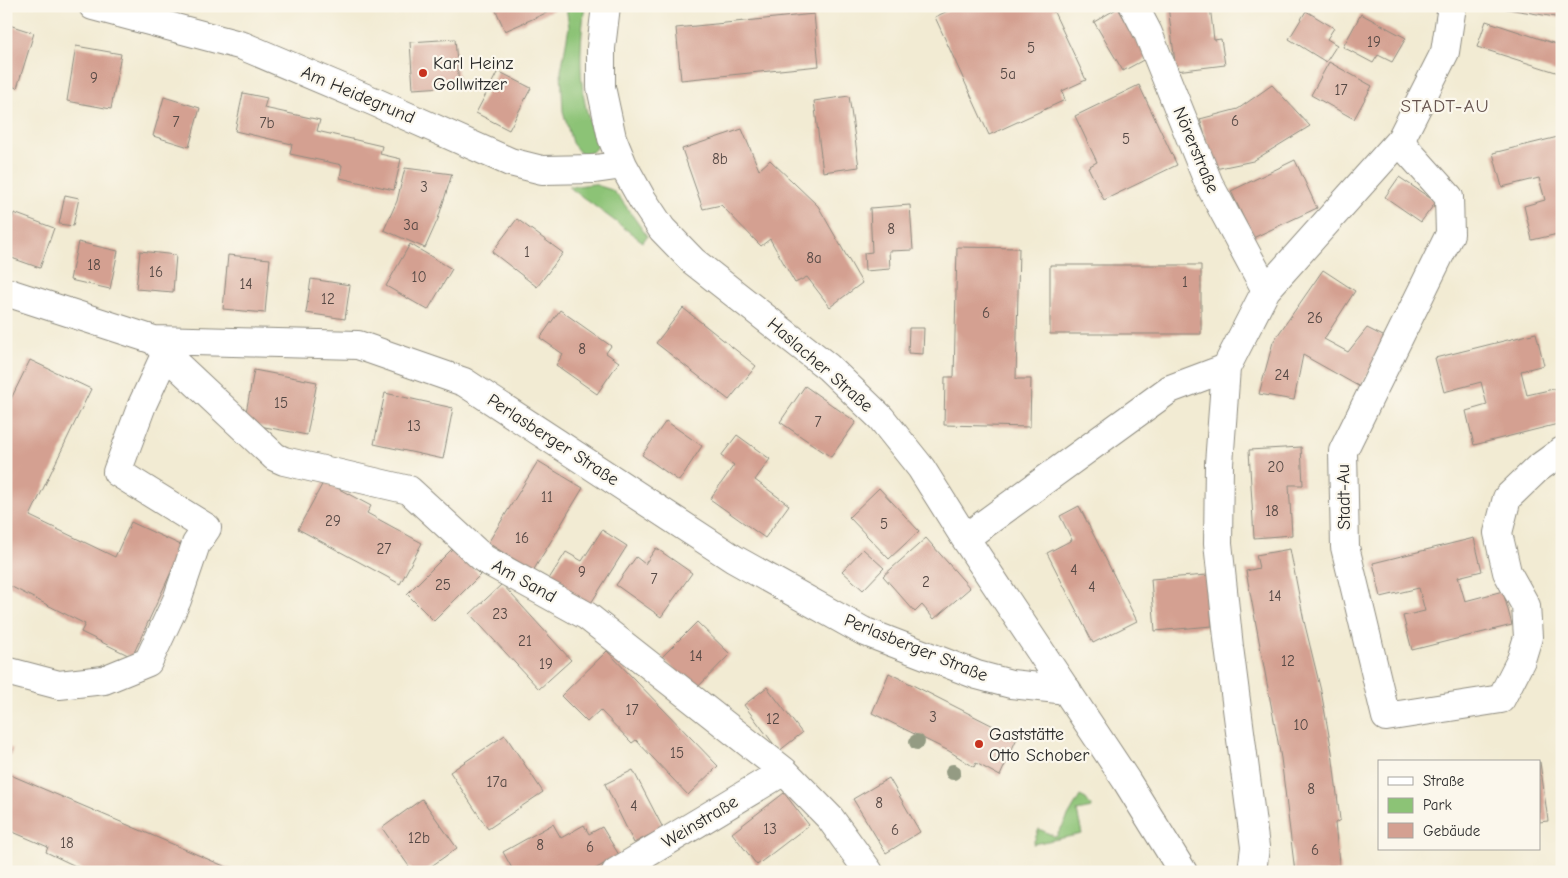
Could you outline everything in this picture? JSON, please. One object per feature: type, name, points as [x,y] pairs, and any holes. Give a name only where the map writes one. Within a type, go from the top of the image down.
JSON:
[{"type":"street","name":"Am Heidegrund","points":[[93,6],[243,46],[510,162],[542,170],[594,168],[623,164]]},
{"type":"street","name":"Haslacher Straße","points":[[606,6],[601,48],[601,86],[612,138],[623,164],[642,199],[662,230],[693,261],[828,367],[881,418],[921,468],[965,538],[1126,780],[1183,872]]},
{"type":"street","name":"Nörerstraße","points":[[1134,6],[1148,33],[1209,184],[1266,290]]},
{"type":"street","points":[[1252,872],[1254,847],[1218,543],[1219,464],[1226,368],[1266,290],[1401,139],[1445,52],[1452,6]]},
{"type":"street","name":"Stadt-Au","points":[[1401,139],[1406,150],[1449,197],[1450,234],[1343,451],[1345,548],[1386,717],[1502,699],[1521,660],[1528,637],[1526,606],[1507,572],[1498,533],[1507,498],[1536,469],[1562,450]]},
{"type":"street","name":"Perlasberger Straße","points":[[6,292],[160,347],[358,345],[464,382],[734,558],[863,631],[977,675],[1011,684],[1067,690]]},
{"type":"street","points":[[6,671],[59,685],[104,680],[148,662],[177,600],[196,544],[207,528],[117,472],[142,405],[160,347]]},
{"type":"street","name":"Am Sand","points":[[160,347],[275,457],[284,461],[409,490],[484,559],[587,616],[784,771],[830,818],[869,872]]},
{"type":"street","points":[[965,538],[1170,389],[1226,368]]},
{"type":"street","name":"Weinstraße","points":[[616,872],[784,771]]},
{"type":"green space","points":[[566,6],[585,6],[581,47],[581,75],[588,116],[599,145],[592,152],[581,154],[572,143],[563,111],[561,71],[569,27]]},
{"type":"green space","points":[[593,184],[612,190],[620,198],[647,236],[643,242],[569,187]]},
{"type":"green space","points":[[1080,796],[1086,799],[1092,808],[1077,811],[1082,834],[1033,844],[1039,829],[1056,837]]},
{"type":"building","points":[[494,6],[562,6],[505,31]]},
{"type":"building","points":[[958,6],[1061,6],[1053,10],[1086,80],[1062,91],[1065,100],[989,135],[935,17]]},
{"type":"building","points":[[1168,6],[1210,6],[1214,40],[1221,39],[1225,65],[1176,71]]},
{"type":"building","points":[[1502,6],[1562,6],[1562,13],[1561,18],[1502,8]]},
{"type":"building","points":[[1118,8],[1147,58],[1123,71],[1094,22]]},
{"type":"building","points":[[1306,11],[1334,28],[1327,39],[1337,45],[1326,62],[1289,39]]},
{"type":"building","points":[[814,14],[819,66],[681,80],[676,28]]},
{"type":"building","points":[[1361,14],[1406,38],[1392,62],[1378,55],[1373,63],[1343,47]]},
{"type":"building","points":[[1486,21],[1562,46],[1562,74],[1477,47]]},
{"type":"building","points":[[6,24],[34,33],[17,88],[6,84]]},
{"type":"building","points":[[455,39],[459,86],[413,89],[410,42]]},
{"type":"building","points":[[76,46],[121,54],[111,109],[67,101]]},
{"type":"building","points":[[1329,62],[1372,86],[1354,119],[1311,95]]},
{"type":"building","points":[[498,71],[531,88],[509,130],[476,113]]},
{"type":"building","points":[[1139,85],[1177,165],[1104,200],[1088,167],[1097,162],[1075,116]]},
{"type":"building","points":[[1272,85],[1310,126],[1253,161],[1215,169],[1200,119],[1238,109]]},
{"type":"building","points":[[243,93],[267,98],[264,108],[320,120],[317,131],[382,146],[380,154],[401,159],[394,190],[340,178],[342,165],[290,154],[292,144],[235,131]]},
{"type":"building","points":[[849,96],[859,167],[823,172],[814,101]]},
{"type":"building","points":[[164,97],[200,108],[189,147],[153,136]]},
{"type":"building","points":[[742,129],[759,170],[770,160],[818,206],[862,283],[830,307],[807,277],[795,283],[770,239],[761,246],[721,205],[703,209],[682,149]]},
{"type":"building","points":[[1562,136],[1562,233],[1532,240],[1524,206],[1545,200],[1539,178],[1502,187],[1493,153]]},
{"type":"building","points":[[1295,160],[1317,208],[1253,238],[1231,191]]},
{"type":"building","points":[[405,168],[452,174],[438,219],[425,248],[384,230],[397,201]]},
{"type":"building","points":[[1399,177],[1436,202],[1421,222],[1385,197]]},
{"type":"building","points":[[65,195],[79,198],[73,226],[59,224]]},
{"type":"building","points":[[910,205],[913,250],[889,251],[890,269],[865,271],[864,253],[872,252],[870,208]]},
{"type":"building","points":[[14,213],[54,228],[40,268],[6,256],[6,234]]},
{"type":"building","points":[[517,219],[563,253],[537,287],[492,252]]},
{"type":"building","points":[[78,242],[118,251],[110,289],[70,280]]},
{"type":"building","points":[[410,244],[452,269],[428,310],[386,286]]},
{"type":"building","points":[[957,247],[1019,248],[1016,379],[1031,379],[1030,427],[944,425],[945,377],[954,377]]},
{"type":"building","points":[[140,251],[176,255],[173,292],[136,289]]},
{"type":"building","points":[[228,255],[270,259],[265,313],[223,309]]},
{"type":"building","points":[[1050,265],[1201,265],[1201,334],[1050,334]]},
{"type":"building","points":[[1323,270],[1355,291],[1324,339],[1348,352],[1367,328],[1389,339],[1360,387],[1303,355],[1294,400],[1259,394],[1273,342]]},
{"type":"building","points":[[311,279],[350,285],[345,319],[306,313]]},
{"type":"building","points":[[683,308],[756,366],[729,400],[656,343]]},
{"type":"building","points":[[560,310],[611,346],[606,353],[619,362],[597,394],[556,365],[563,354],[540,338]]},
{"type":"building","points":[[909,328],[924,328],[923,354],[908,353]]},
{"type":"building","points":[[1536,333],[1544,365],[1521,371],[1527,395],[1562,387],[1562,423],[1474,445],[1466,411],[1487,405],[1481,382],[1444,392],[1435,358]]},
{"type":"building","points":[[30,360],[91,389],[30,516],[115,557],[131,522],[183,546],[132,657],[81,632],[85,624],[6,584],[6,409]]},
{"type":"building","points":[[254,370],[317,382],[307,435],[244,423]]},
{"type":"building","points":[[805,386],[856,422],[831,457],[780,422]]},
{"type":"building","points":[[385,393],[453,408],[443,459],[374,444]]},
{"type":"building","points":[[666,421],[702,446],[679,481],[642,455]]},
{"type":"building","points":[[737,435],[770,459],[755,480],[789,505],[765,538],[710,499],[734,465],[721,456]]},
{"type":"building","points":[[1301,447],[1303,485],[1289,485],[1292,535],[1254,538],[1249,450]]},
{"type":"building","points":[[538,461],[583,488],[533,571],[488,543]]},
{"type":"building","points":[[324,481],[371,506],[367,513],[422,543],[400,584],[298,529]]},
{"type":"building","points":[[879,488],[919,531],[889,559],[849,517]]},
{"type":"building","points":[[1079,506],[1137,621],[1093,643],[1047,553],[1072,540],[1060,516]]},
{"type":"building","points":[[602,530],[627,546],[588,608],[547,582],[566,552],[582,561]]},
{"type":"building","points":[[926,538],[970,588],[934,619],[922,605],[915,612],[883,576]]},
{"type":"building","points":[[1474,538],[1482,571],[1458,577],[1465,601],[1503,591],[1512,625],[1412,650],[1403,616],[1425,611],[1419,588],[1381,597],[1373,563]]},
{"type":"building","points":[[453,548],[480,575],[434,621],[407,594]]},
{"type":"building","points":[[656,548],[692,573],[661,617],[616,585],[636,557],[645,564]]},
{"type":"building","points":[[863,549],[884,568],[863,590],[842,571]]},
{"type":"building","points":[[1290,549],[1304,621],[1321,691],[1332,752],[1340,820],[1335,823],[1340,872],[1295,872],[1281,758],[1246,571],[1259,568],[1256,555]]},
{"type":"building","points":[[1208,575],[1212,626],[1155,631],[1151,579]]},
{"type":"building","points":[[502,584],[571,660],[539,689],[470,614]]},
{"type":"building","points":[[697,622],[730,654],[695,690],[662,657]]},
{"type":"building","points":[[607,651],[718,766],[688,795],[636,740],[632,743],[600,710],[587,722],[561,696]]},
{"type":"building","points":[[889,673],[1017,738],[1000,776],[976,763],[974,767],[949,751],[872,713]]},
{"type":"building","points":[[767,687],[802,733],[779,751],[744,705]]},
{"type":"building","points":[[505,735],[543,792],[488,829],[450,772]]},
{"type":"building","points":[[6,746],[13,749],[6,766]]},
{"type":"building","points":[[1540,762],[1548,821],[1540,822]]},
{"type":"building","points":[[633,770],[663,828],[634,843],[605,784]]},
{"type":"building","points":[[6,773],[238,872],[88,872],[46,852],[48,847],[6,829]]},
{"type":"building","points":[[889,778],[920,832],[886,853],[853,799]]},
{"type":"building","points":[[784,793],[809,825],[757,865],[732,833]]},
{"type":"building","points":[[422,799],[457,848],[423,872],[413,872],[382,828]]},
{"type":"building","points":[[553,824],[561,838],[584,825],[589,834],[602,827],[619,855],[590,872],[514,872],[503,852]]},
{"type":"place","name":"Karl Heinz Gollwitzer","points":[[423,73]]},
{"type":"place","name":"Gaststätte Otto Schober","points":[[979,744]]},
{"type":"district","name":"STADT-AU","points":[[1445,106]]}]
